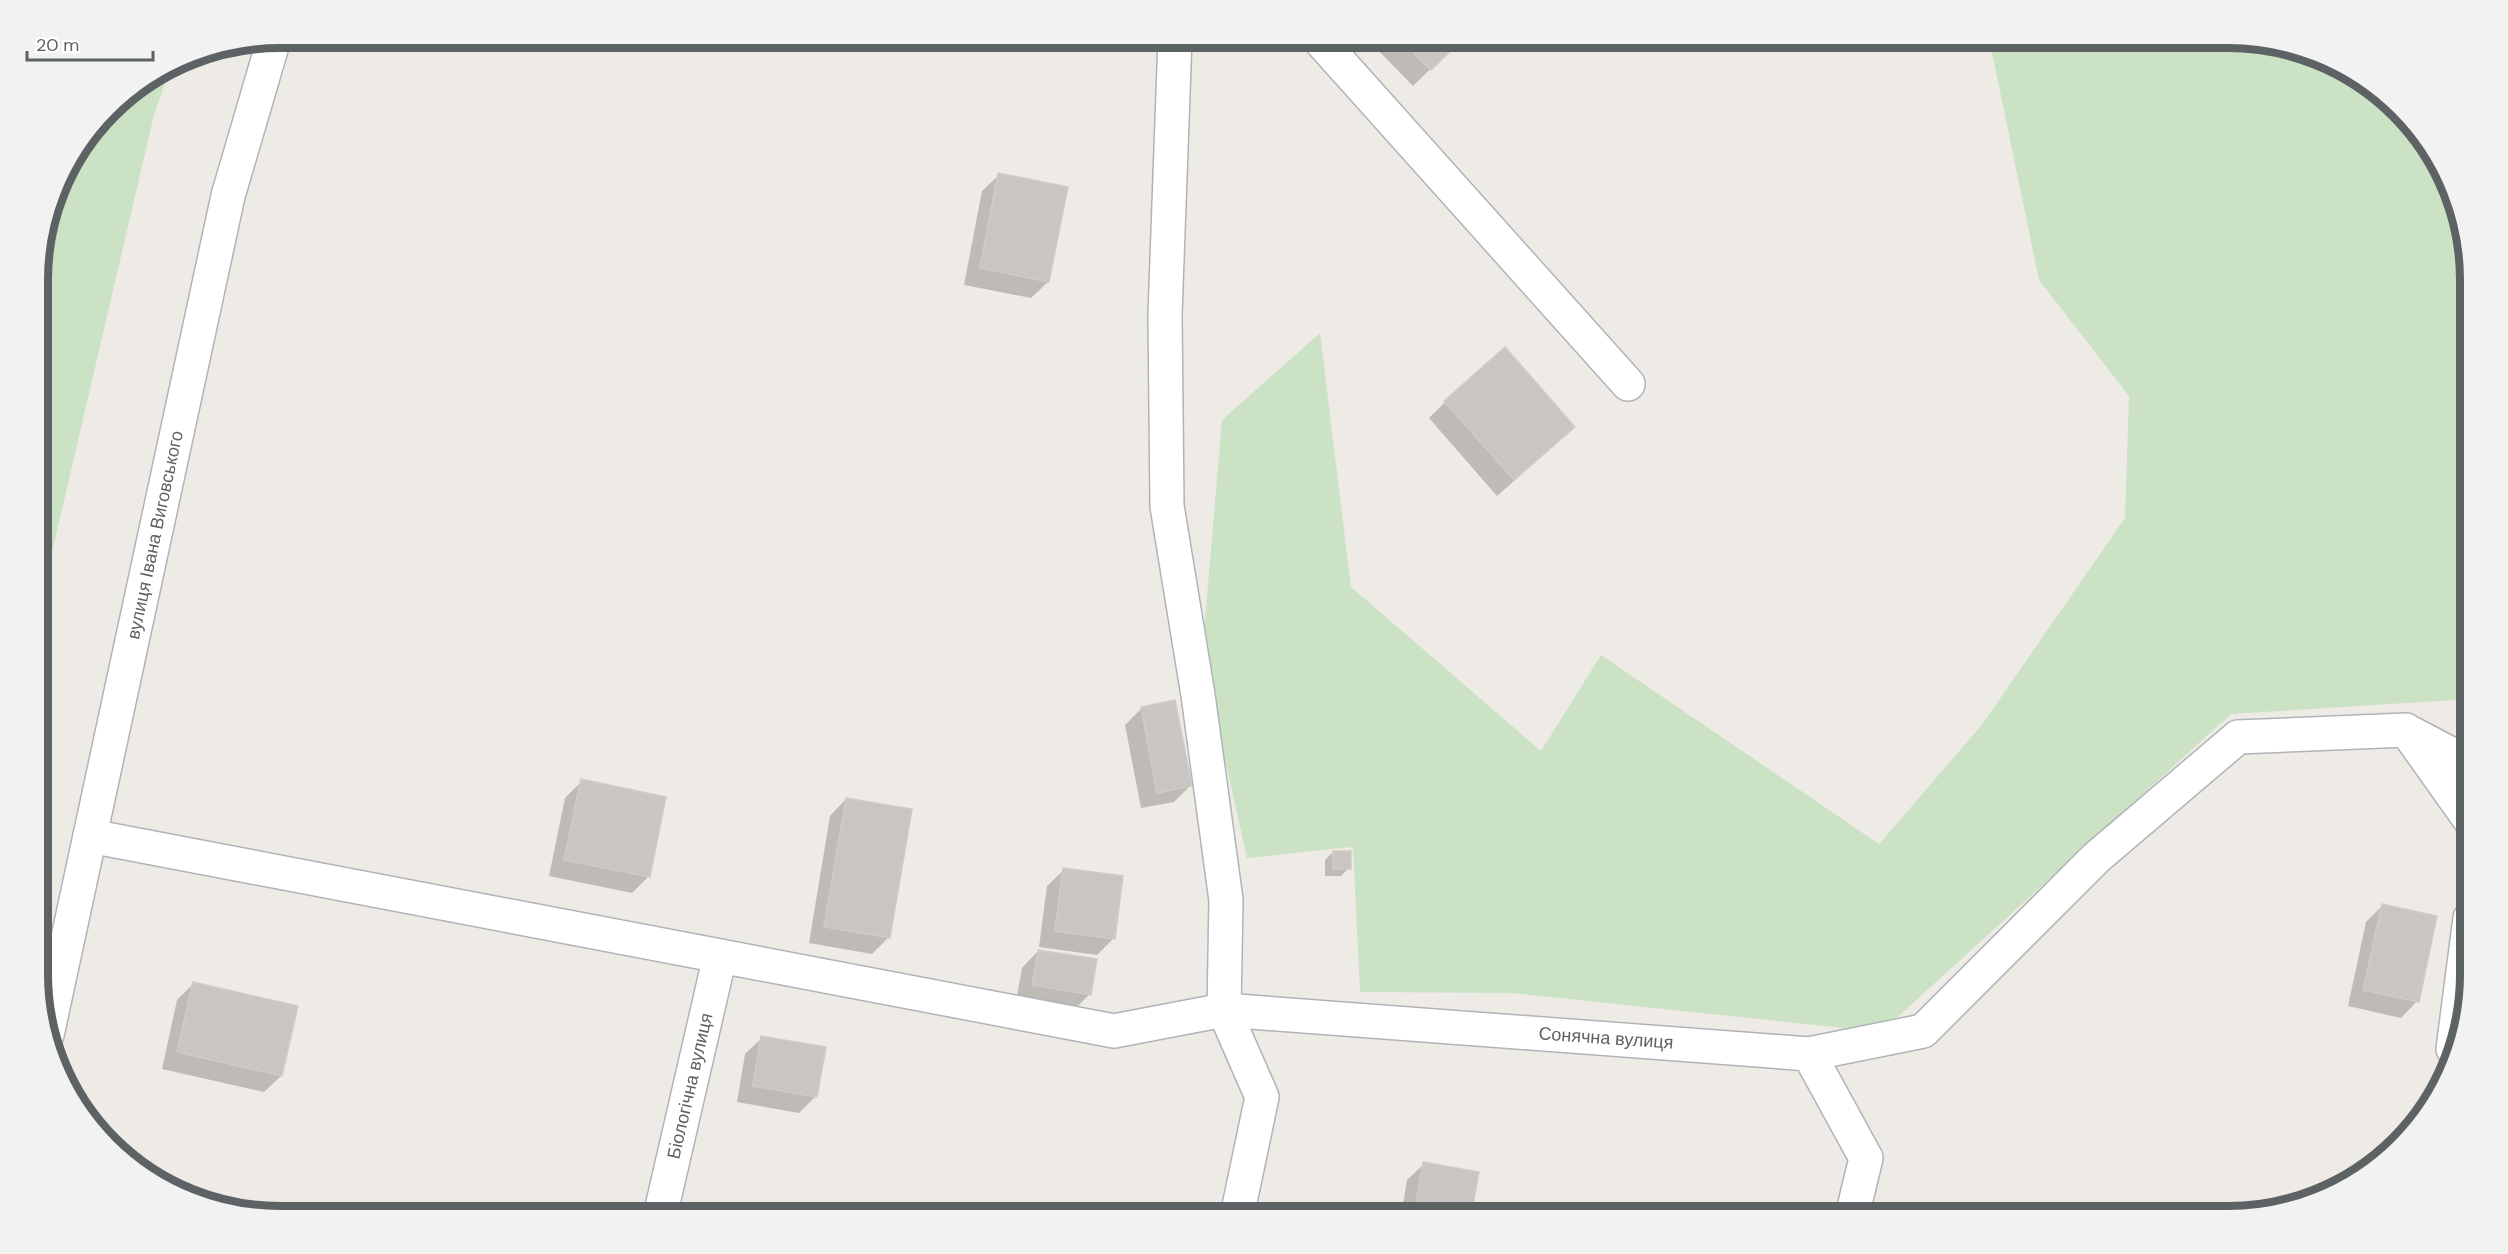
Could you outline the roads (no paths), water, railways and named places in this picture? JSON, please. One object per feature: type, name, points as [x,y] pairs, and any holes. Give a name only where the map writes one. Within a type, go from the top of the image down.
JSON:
[{"type":"street","name":"вулиця Івана Виговського","points":[[51,1015],[228,196],[271,48]]},
{"type":"street","points":[[1176,48],[1165,315],[1167,506],[1198,695],[1226,900],[1224,1010],[1262,1097],[1239,1206]]},
{"type":"street","points":[[1327,48],[1628,384]]},
{"type":"street","points":[[2406,730],[2460,759]]},
{"type":"street","points":[[2406,730],[2460,806]]},
{"type":"street","name":"Сонячна вулиця","points":[[90,836],[1114,1031],[1224,1010],[1809,1054],[1923,1030],[2096,858],[2238,737],[2406,730]]},
{"type":"street","name":"Біологічна вулиця","points":[[662,1206],[720,956]]},
{"type":"street","points":[[1809,1054],[1866,1158],[1854,1206]]}]
